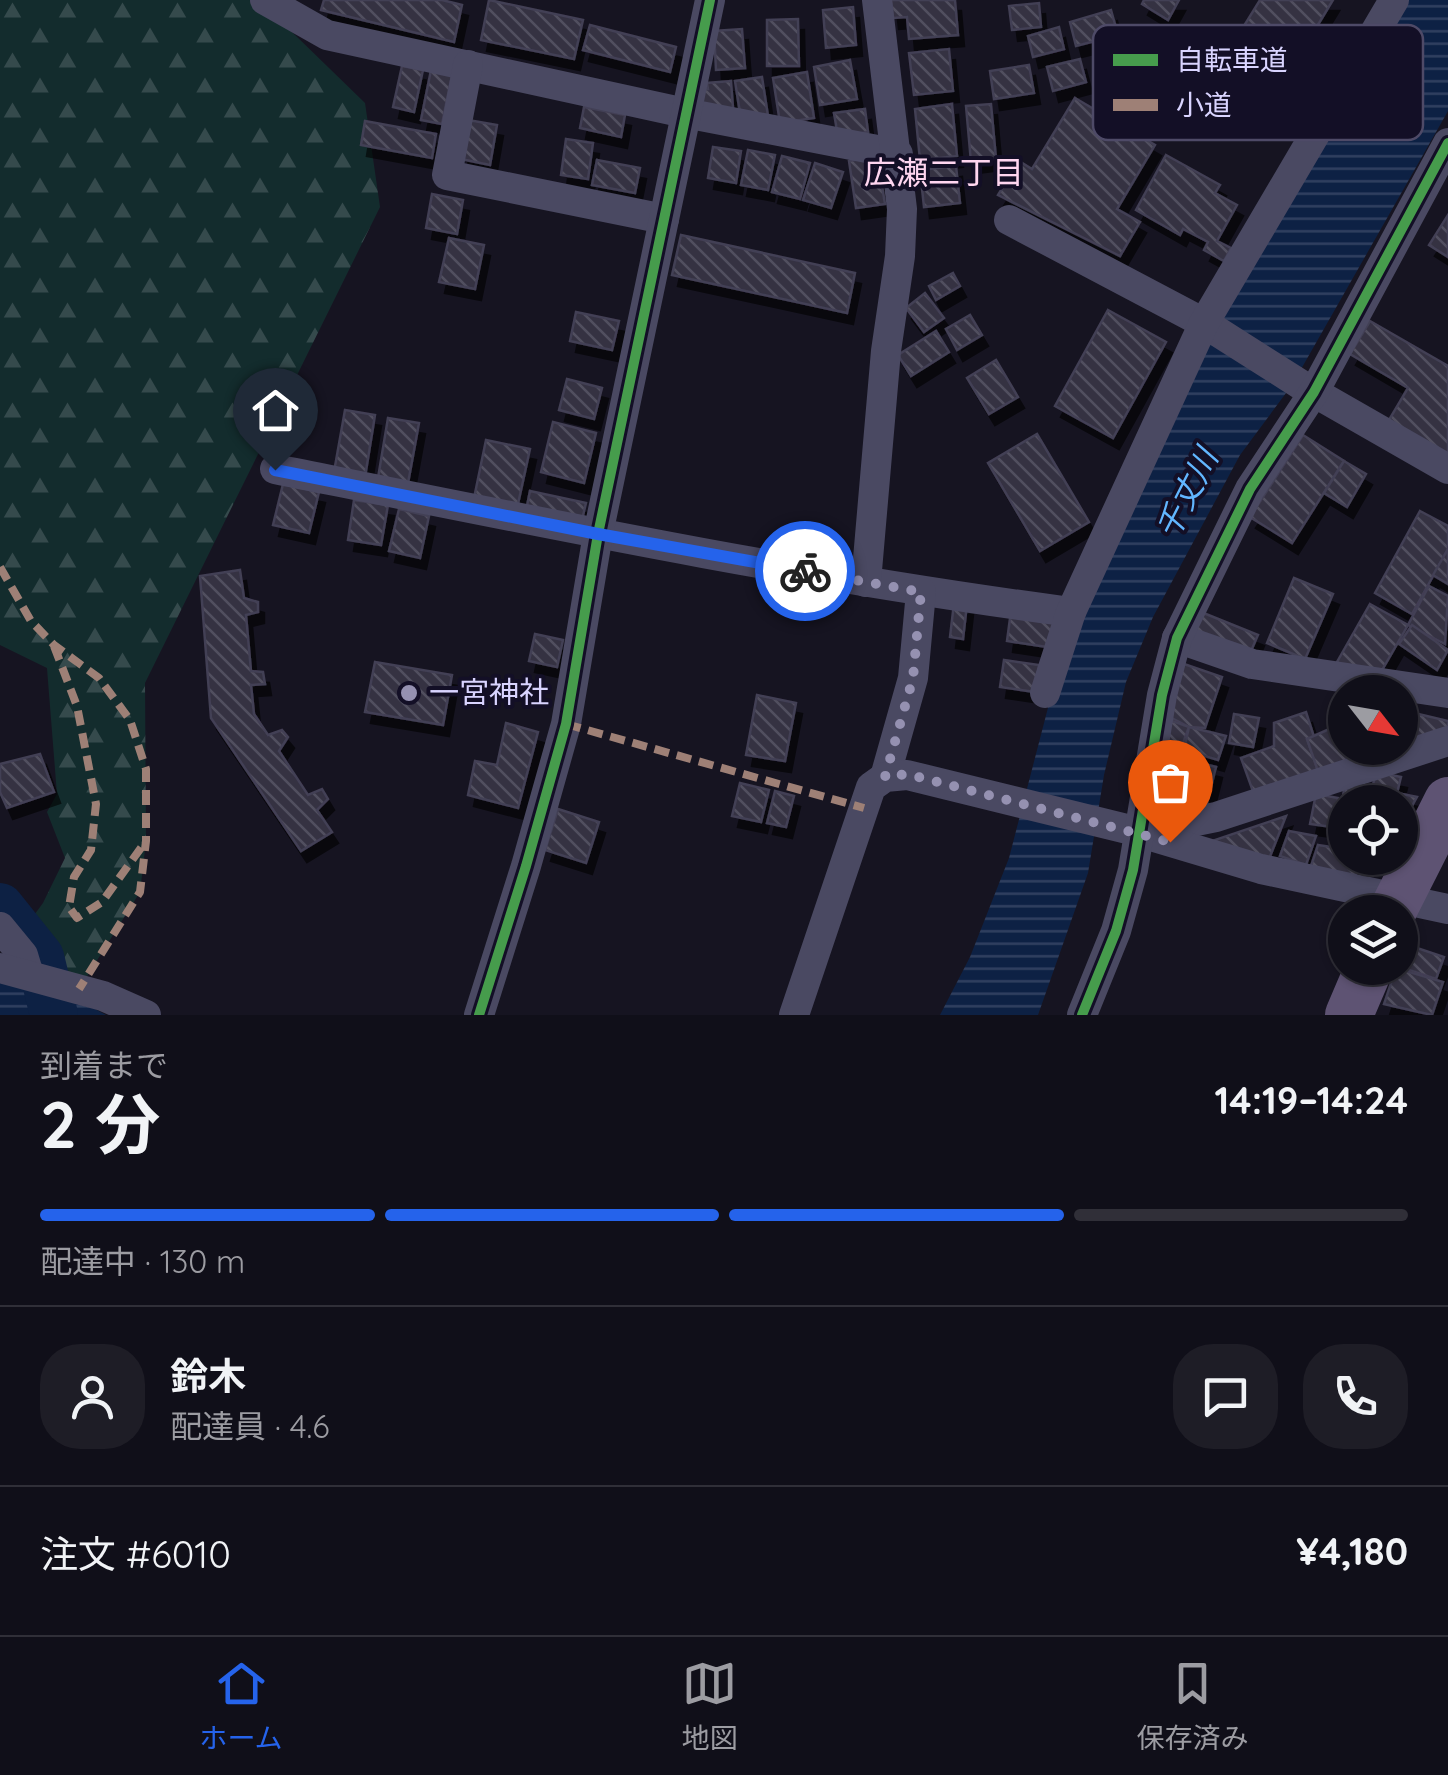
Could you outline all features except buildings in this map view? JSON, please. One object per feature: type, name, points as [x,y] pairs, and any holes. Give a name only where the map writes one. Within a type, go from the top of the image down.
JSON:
[{"type":"main road","points":[[1401,895],[1448,801]]},
{"type":"street","points":[[265,0],[327,35],[685,113],[898,154]]},
{"type":"street","points":[[478,1015],[566,724],[598,534],[710,0]]},
{"type":"street","points":[[866,582],[902,209],[877,0]]},
{"type":"street","points":[[1380,25],[1394,0]]},
{"type":"street","points":[[468,65],[447,174],[664,219]]},
{"type":"street","points":[[1045,693],[1071,612],[1207,325],[1313,140]]},
{"type":"street","points":[[1082,1015],[1116,931],[1133,831],[1177,638],[1250,488],[1448,143]]},
{"type":"street","points":[[1009,220],[1207,325],[1448,469]]},
{"type":"street","points":[[275,470],[921,592],[1071,612]]},
{"type":"street","points":[[885,777],[913,678],[921,592]]},
{"type":"street","points":[[1177,638],[1252,664],[1448,693]]},
{"type":"street","points":[[1133,831],[1216,816],[1448,740]]},
{"type":"street","points":[[794,1015],[871,787],[885,777],[907,774],[1018,801],[1361,895]]},
{"type":"street","points":[[1418,906],[1448,909]]},
{"type":"street","points":[[0,927],[34,976],[103,996],[146,1015]]},
{"type":"green space","points":[[0,0],[259,0],[365,103],[380,207],[145,683],[146,841],[140,892],[79,989],[47,980],[21,933],[43,903],[65,858],[47,812],[57,794],[47,668],[0,645]]},
{"type":"water","name":"千丈川","points":[[1403,0],[1448,0],[1448,111],[1292,385],[1240,455],[1153,617],[1126,682],[1104,775],[1088,873],[1038,1015],[940,1015],[970,957],[1009,858],[1050,700],[1077,619],[1214,333],[1324,140],[1423,140],[1423,25],[1389,25]]},
{"type":"water","points":[[0,982],[95,1009],[106,1015],[0,1015]]},
{"type":"waterway","points":[[0,907],[40,957],[54,1015]]},
{"type":"marked path","points":[[0,567],[31,621],[54,645],[99,678],[130,720],[146,769],[146,841],[140,892],[79,989]]},
{"type":"marked path","points":[[54,646],[77,706],[96,804],[91,850],[74,877],[69,907],[77,918],[102,902],[143,845]]},
{"type":"marked path","points":[[566,724],[864,808]]},
{"type":"cycle path","points":[[479,1015],[566,724],[598,534],[710,0]]},
{"type":"cycle path","points":[[1082,1015],[1116,931],[1133,870],[1162,695],[1177,638],[1250,489],[1314,392],[1448,143]]},
{"type":"way so far","points":[[805,571],[921,592],[913,678],[885,777],[907,774],[1170,842]]},
{"type":"place","name":"一宮神社","points":[[409,693]]},
{"type":"district","name":"広瀬二丁目","points":[[944,173]]},
{"type":"route","points":[[275,470],[805,571]]}]
